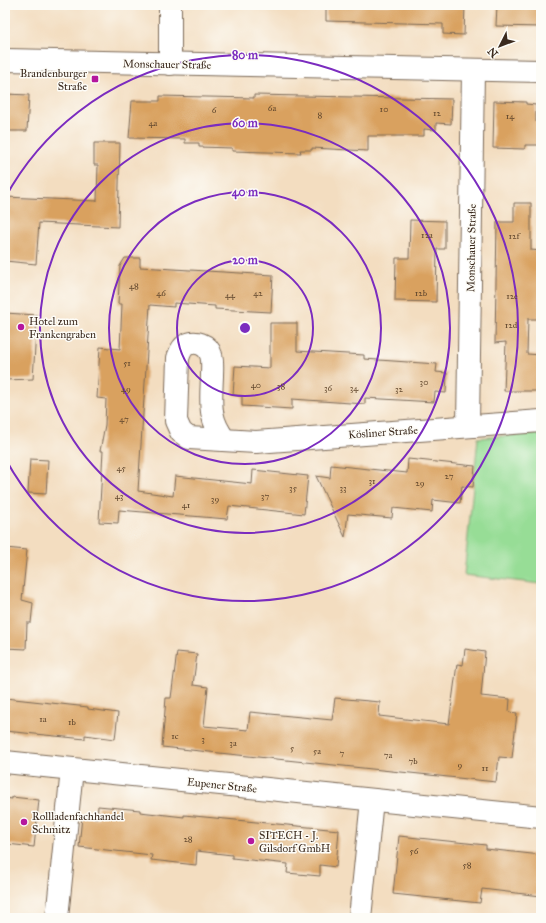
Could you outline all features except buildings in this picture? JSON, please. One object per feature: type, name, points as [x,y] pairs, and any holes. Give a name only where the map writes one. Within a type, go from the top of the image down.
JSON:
[{"type":"street","points":[[170,5],[170,64]]},
{"type":"street","name":"Monschauer Straße","points":[[5,60],[541,71]]},
{"type":"street","name":"Monschauer Straße","points":[[468,426],[473,70]]},
{"type":"street","name":"Kösliner Straße","points":[[225,440],[256,442],[541,421]]},
{"type":"street","name":"Eupener Straße","points":[[5,762],[541,817]]},
{"type":"street","points":[[57,918],[72,769]]},
{"type":"street","points":[[360,918],[372,800]]},
{"type":"green space","points":[[541,433],[541,584],[464,575],[478,438]]},
{"type":"place","name":"Brandenburger Straße","points":[[95,79]]},
{"type":"place","name":"Hotel zum Frankengraben","points":[[21,327]]},
{"type":"place","name":"Rollladenfachhandel Schmitz","points":[[24,822]]},
{"type":"place","name":"SITECH - J. Gilsdorf GmbH","points":[[251,841]]}]
